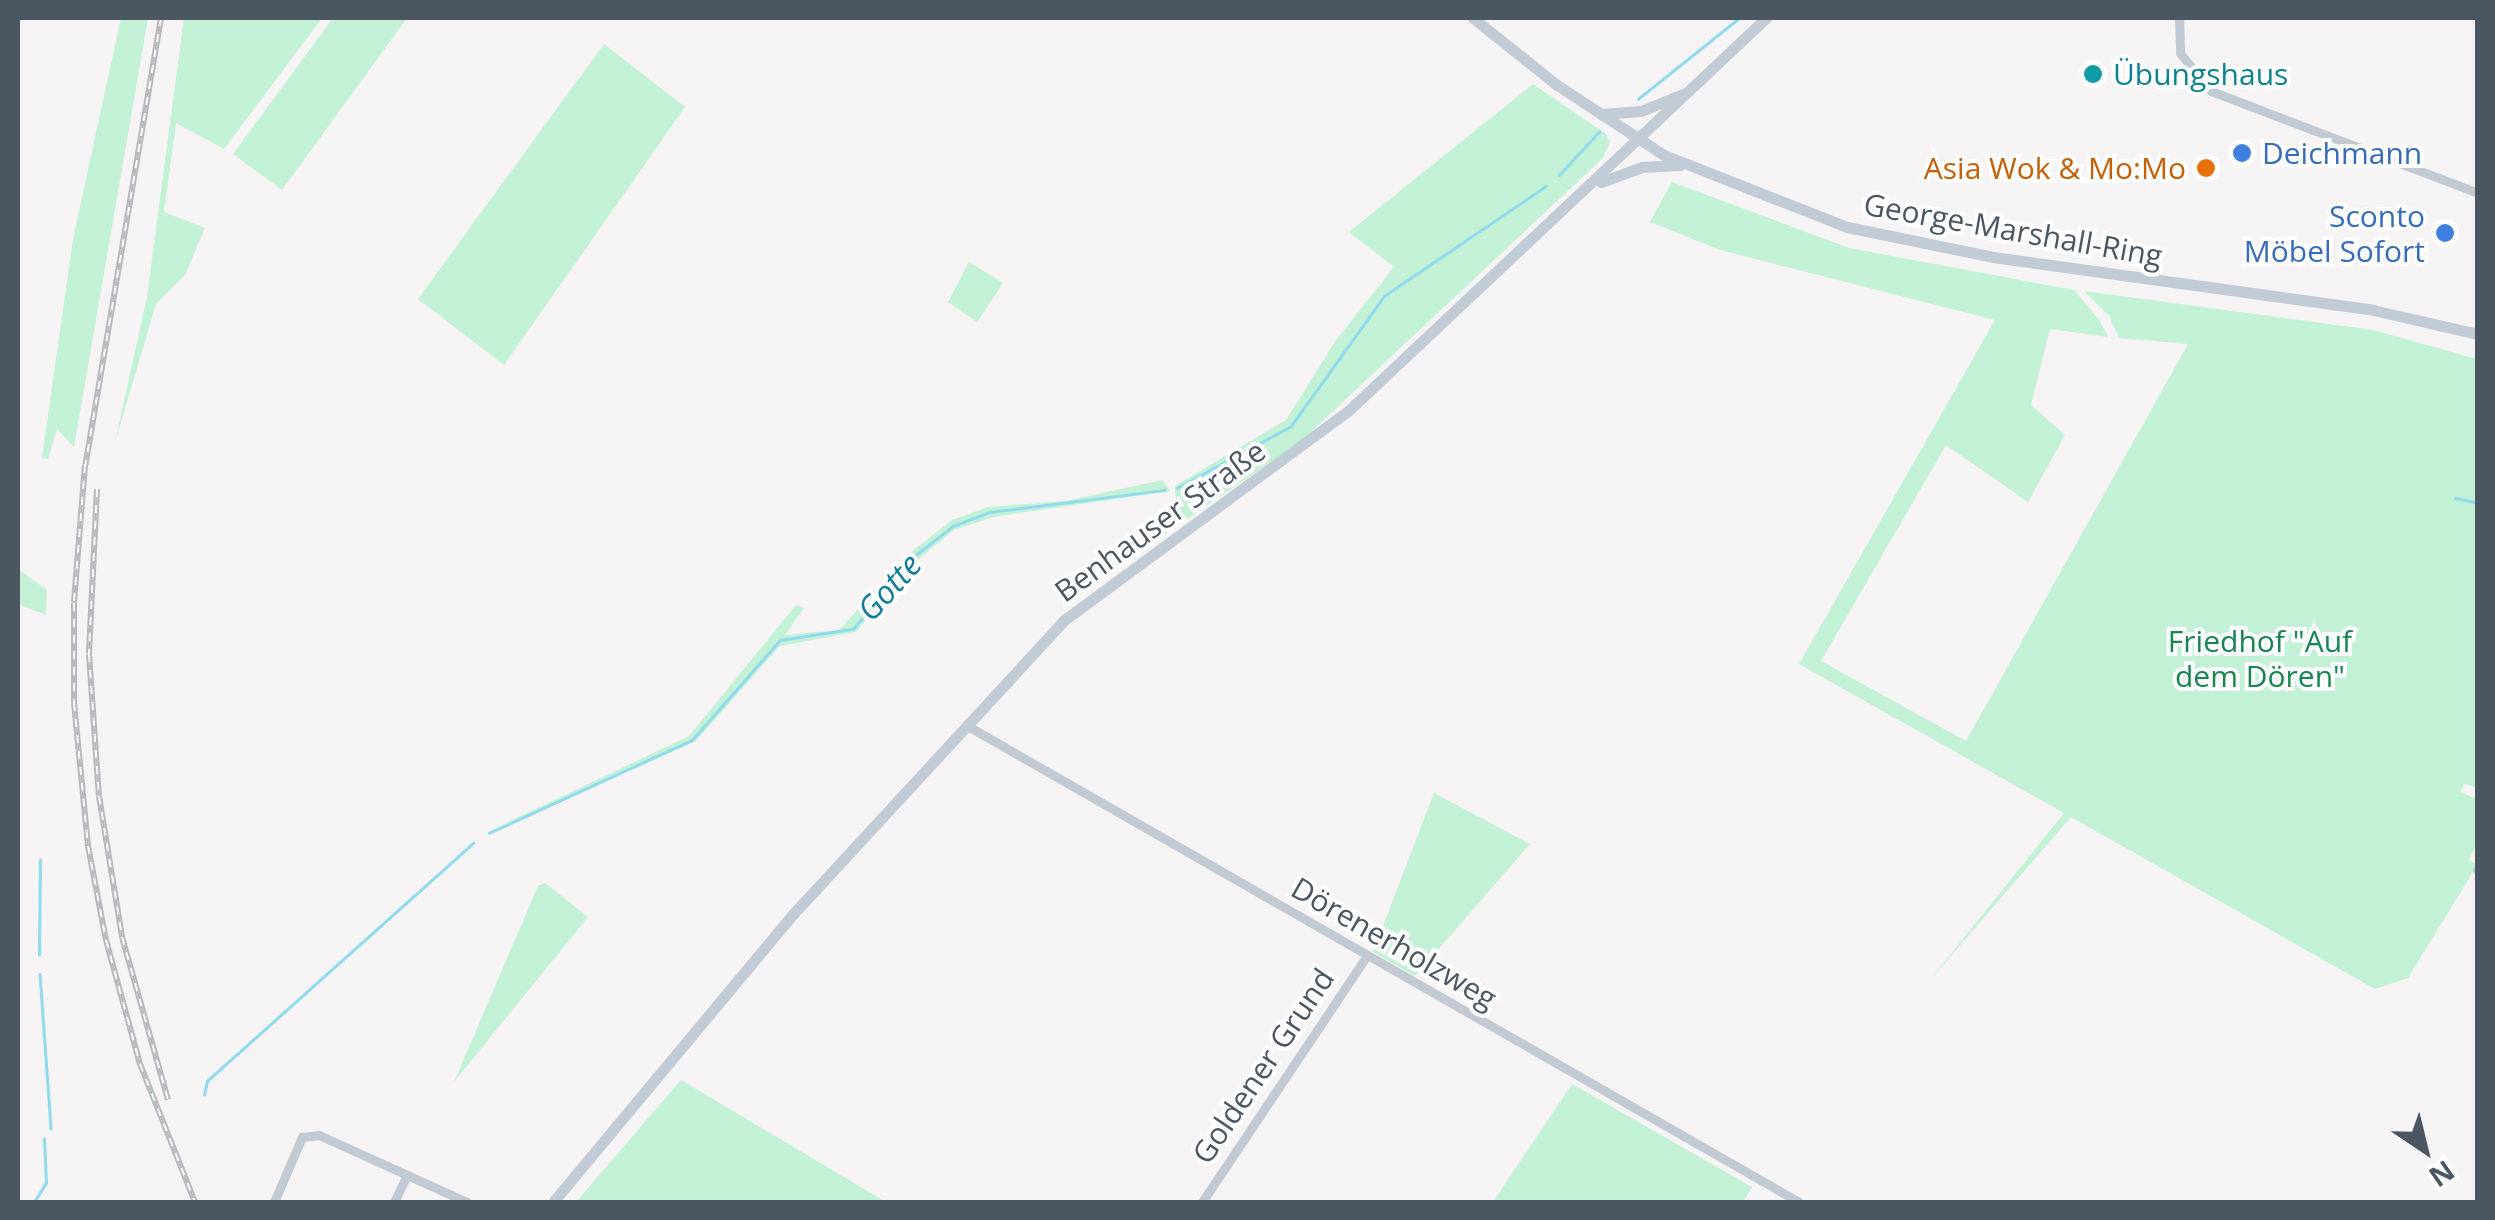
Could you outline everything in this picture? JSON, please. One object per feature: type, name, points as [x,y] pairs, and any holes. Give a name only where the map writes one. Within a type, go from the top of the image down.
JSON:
[{"type":"main road","name":"George-Marshall-Ring","points":[[1473,18],[1600,114],[1682,165],[1847,227],[1930,246],[2373,310],[2478,334]]},
{"type":"main road","name":"Benhauser Straße","points":[[554,1202],[794,913],[966,725],[1100,590],[1303,448],[1588,188],[1766,18]]},
{"type":"main road","points":[[1600,114],[1641,111],[1692,90]]},
{"type":"main road","points":[[1588,188],[1633,169],[1682,165]]},
{"type":"street","points":[[2179,18],[2180,54],[2212,91],[2478,193]]},
{"type":"street","name":"Dörenerholzweg","points":[[966,725],[1798,1202]]},
{"type":"street","name":"Goldener Grund","points":[[1202,1202],[1366,957]]},
{"type":"street","points":[[274,1202],[302,1137],[319,1135],[467,1202]]},
{"type":"street","points":[[394,1202],[407,1175]]},
{"type":"green space","points":[[121,18],[148,18],[74,447],[57,429],[48,459],[42,458],[73,239]]},
{"type":"green space","points":[[184,18],[322,18],[224,149],[176,123],[164,212],[205,228],[185,275],[156,304],[115,442],[147,297]]},
{"type":"green space","points":[[333,18],[407,18],[282,190],[233,154]]},
{"type":"green space","points":[[604,44],[685,107],[504,365],[418,299]]},
{"type":"green space","points":[[1533,84],[1606,134],[1610,142],[1603,158],[1300,442],[1130,558],[1176,509],[1175,486],[1286,420],[1336,340],[1394,267],[1349,232]]},
{"type":"green space","name":"Friedhof \"Auf dem Dören\"","points":[[1672,182],[1849,248],[2074,290],[2100,321],[2108,337],[2050,329],[2031,405],[2065,435],[2028,502],[1946,445],[1821,661],[1966,741],[2188,344],[2119,338],[2109,316],[2084,291],[2373,330],[2477,359],[2478,788],[2465,784],[2460,792],[2477,799],[2477,843],[2469,860],[2477,865],[2408,978],[2375,989],[2071,817],[1930,980],[2064,813],[1799,664],[1995,320],[1720,250],[1650,222]]},
{"type":"green space","points":[[969,262],[1003,283],[977,322],[948,302]]},
{"type":"green space","points":[[1162,480],[1170,491],[993,517],[954,530],[916,561],[856,632],[780,646],[696,741],[485,833],[689,736],[796,605],[804,608],[785,635],[839,630],[910,553],[952,520],[988,507],[1066,501]]},
{"type":"green space","points":[[18,569],[47,590],[46,615],[18,604]]},
{"type":"green space","points":[[1434,793],[1530,844],[1415,976],[1373,952]]},
{"type":"green space","points":[[545,883],[588,917],[454,1082],[538,886]]},
{"type":"green space","points":[[681,1080],[886,1202],[576,1202]]},
{"type":"green space","points":[[1572,1084],[1752,1187],[1747,1196],[1742,1202],[1493,1202]]},
{"type":"waterway","name":"Gotte","points":[[1638,99],[1739,18]]},
{"type":"waterway","name":"Gotte","points":[[1559,175],[1599,132]]},
{"type":"waterway","name":"Gotte","points":[[1177,488],[1291,426],[1384,296],[1546,186]]},
{"type":"waterway","name":"Gotte","points":[[489,833],[692,740],[780,640],[853,629],[913,557],[953,526],[990,512],[1165,490]]},
{"type":"waterway","points":[[2455,498],[2478,503]]},
{"type":"waterway","name":"Gotte","points":[[204,1095],[207,1081],[473,843]]},
{"type":"waterway","points":[[39,955],[40,860]]},
{"type":"waterway","points":[[40,974],[51,1129]]},
{"type":"waterway","points":[[34,1202],[46,1183],[44,1139]]},
{"type":"railway","points":[[161,18],[85,465],[74,603],[74,703],[88,846],[106,940],[140,1064],[195,1202]]},
{"type":"railway","points":[[97,489],[89,654],[99,796],[122,937],[168,1100]]},
{"type":"place","name":"Übungshaus","points":[[2093,74]]},
{"type":"place","name":"Deichmann","points":[[2242,153]]},
{"type":"place","name":"Asia Wok & Mo:Mo","points":[[2206,168]]},
{"type":"place","name":"Sconto Möbel Sofort","points":[[2445,233]]}]
